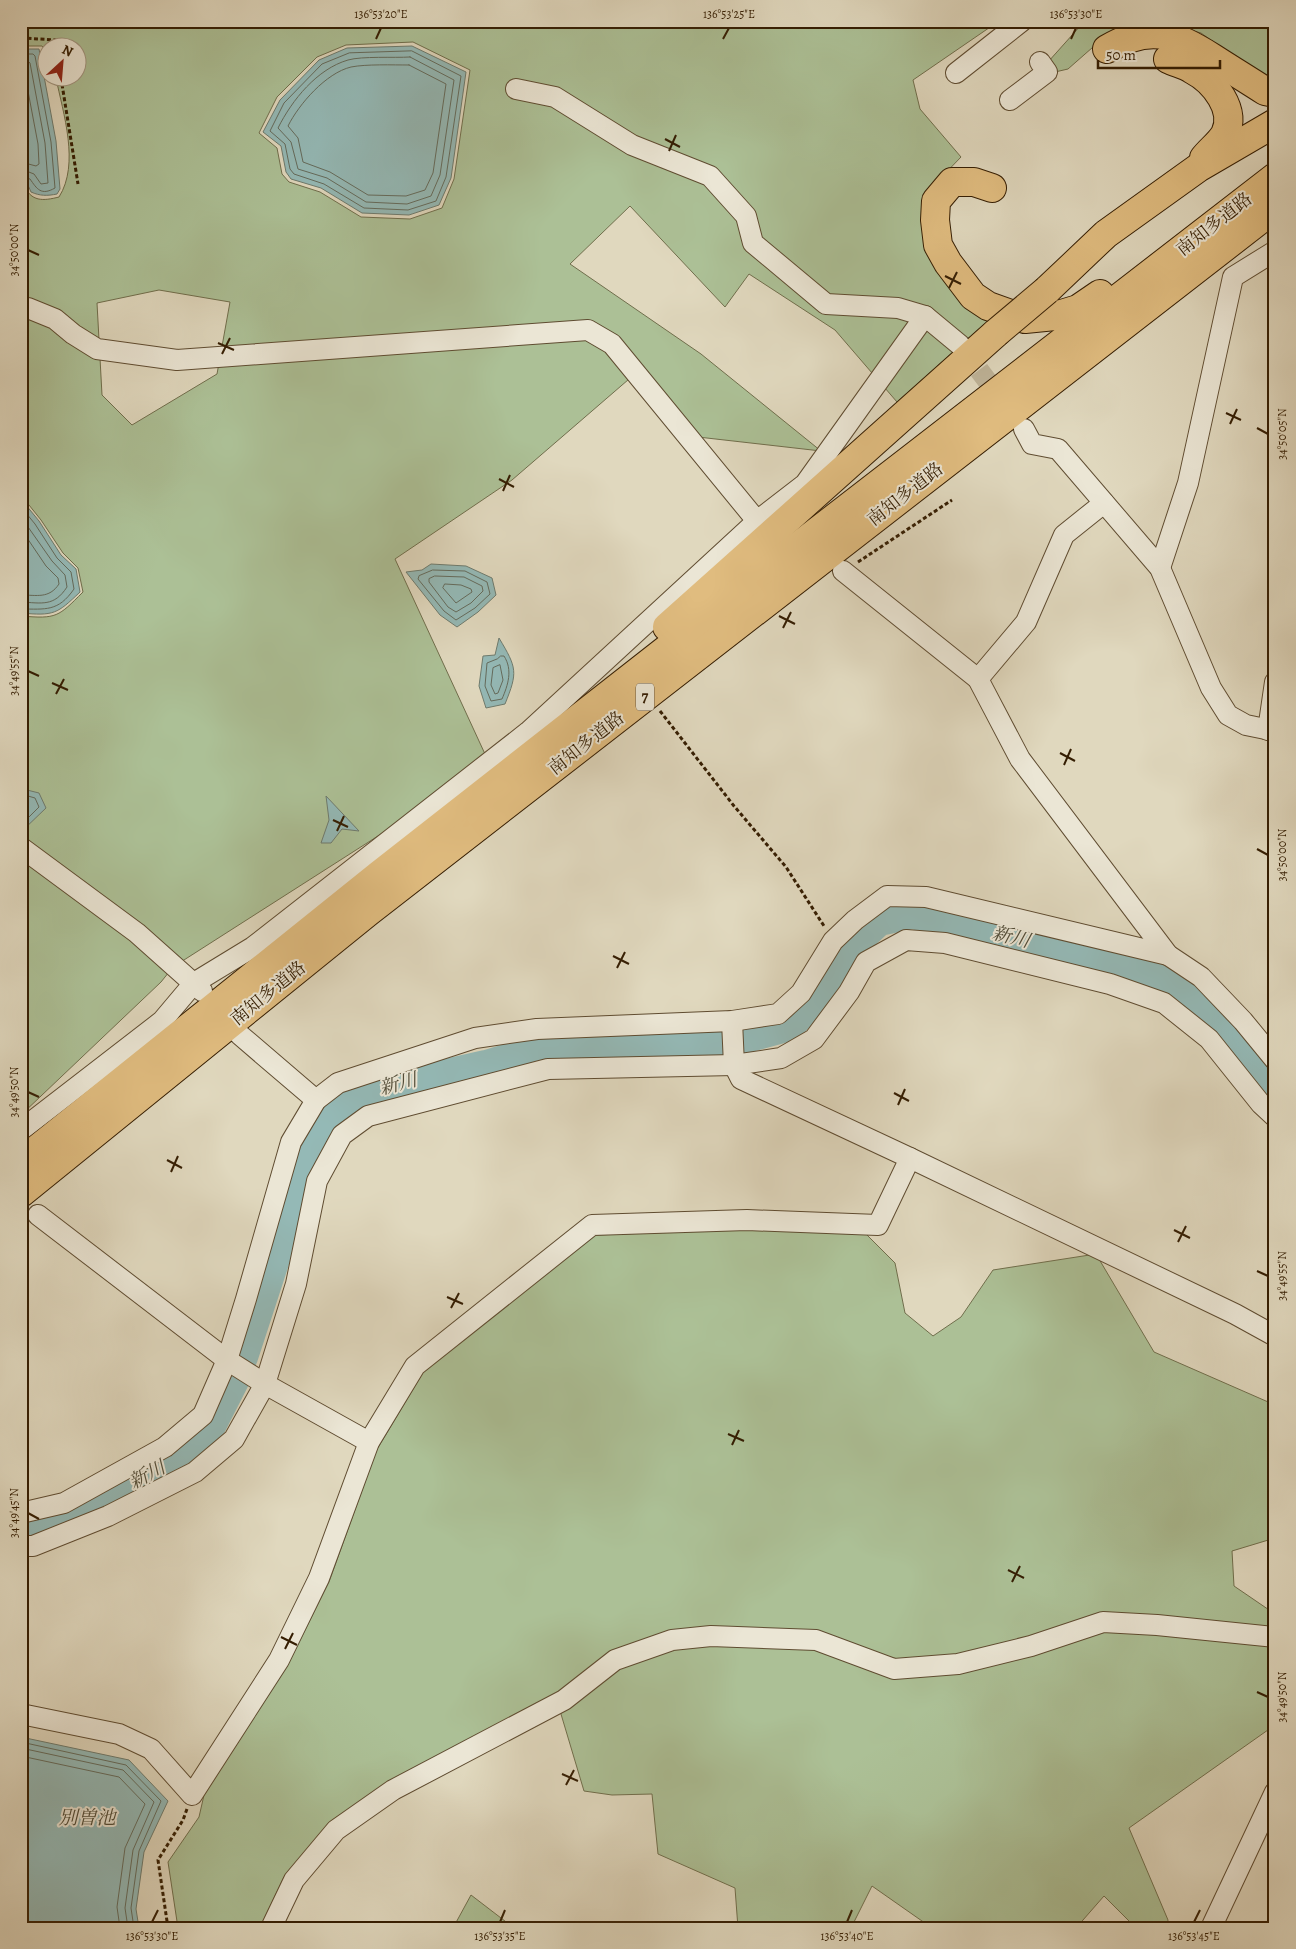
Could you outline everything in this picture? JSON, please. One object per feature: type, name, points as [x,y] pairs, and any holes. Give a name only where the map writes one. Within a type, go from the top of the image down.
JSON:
[{"type":"highway","points":[[1107,49],[1122,40],[1140,35],[1168,35],[1188,43],[1265,91],[1275,93]]},
{"type":"highway","points":[[1168,59],[1193,70],[1209,81],[1218,92],[1226,107],[1229,121],[1224,135],[1211,148],[1198,168]]},
{"type":"highway","points":[[557,736],[563,721],[612,676],[996,333],[1047,290],[1106,234],[1198,168],[1275,123]]},
{"type":"highway","points":[[992,188],[974,182],[952,182],[936,201],[935,220],[938,245],[948,263],[973,296],[988,306],[1026,320],[1055,316],[1078,310],[1263,171],[1275,170]]},
{"type":"highway","name":"南知多道路","points":[[21,1162],[380,874],[806,540],[1275,177]]},
{"type":"highway","name":"南知多道路","points":[[21,1192],[368,912],[1275,208]]},
{"type":"street","points":[[956,73],[1022,21]]},
{"type":"street","points":[[1010,100],[1047,72],[1040,62]]},
{"type":"street","points":[[516,89],[555,97],[632,145],[710,176],[746,216],[754,244],[826,304],[898,308],[925,316],[960,345]]},
{"type":"street","points":[[1160,568],[1188,483],[1233,277],[1275,250]]},
{"type":"street","points":[[21,308],[28,308],[55,319],[73,334],[97,348],[177,360],[588,330],[612,344],[756,521]]},
{"type":"street","points":[[21,1130],[162,1022],[198,987],[253,947],[528,732],[756,521],[805,484],[925,316]]},
{"type":"street","points":[[1024,429],[1032,444],[1058,449],[1160,568],[1211,688],[1228,715],[1246,725],[1271,731],[1275,682]]},
{"type":"street","points":[[978,679],[1026,622],[1064,535],[1104,503]]},
{"type":"street","points":[[843,571],[978,679],[1020,759],[1168,955],[1201,977],[1244,1021],[1275,1060]]},
{"type":"street","points":[[22,848],[137,933],[198,987]]},
{"type":"street","points":[[21,1513],[64,1503],[165,1447],[203,1415],[227,1360],[291,1142],[316,1100],[338,1083],[475,1038],[537,1029],[732,1021],[778,1014],[801,993],[833,941],[855,920],[887,896],[926,897],[1168,955]]},
{"type":"street","points":[[21,1546],[33,1546],[108,1516],[195,1472],[234,1439],[265,1384],[296,1284],[317,1181],[342,1135],[368,1116],[548,1069],[734,1065],[781,1058],[814,1039],[849,992],[866,962],[906,940],[945,943],[1110,984],[1164,1002],[1209,1039],[1261,1104],[1275,1117]]},
{"type":"street","points":[[732,1021],[734,1065],[741,1079],[1235,1314],[1275,1336]]},
{"type":"street","points":[[240,1035],[316,1100]]},
{"type":"street","points":[[21,1714],[119,1734],[151,1749],[192,1794],[279,1660],[318,1578],[369,1442],[415,1366],[592,1225],[747,1220],[878,1225],[910,1158]]},
{"type":"street","points":[[38,1215],[227,1360],[265,1384],[369,1442]]},
{"type":"street","points":[[271,1928],[294,1880],[336,1830],[393,1790],[564,1700],[615,1660],[672,1640],[711,1636],[816,1640],[894,1669],[958,1664],[1031,1646],[1103,1622],[1158,1625],[1275,1638]]},
{"type":"street","points":[[1211,1928],[1275,1792]]},
{"type":"path","points":[[21,38],[38,39]]},
{"type":"path","points":[[63,88],[78,184]]},
{"type":"path","points":[[843,571],[952,500]]},
{"type":"path","points":[[666,706],[659,712],[734,806],[786,867],[833,941]]},
{"type":"path","points":[[168,1928],[158,1860],[183,1820],[192,1794]]},
{"type":"green space","points":[[21,21],[999,21],[913,80],[920,109],[961,157],[933,186],[928,232],[989,320],[897,402],[835,330],[749,274],[725,307],[630,206],[570,264],[701,354],[821,451],[698,437],[643,367],[512,480],[395,559],[485,754],[403,820],[173,967],[161,982],[21,1115],[21,616],[42,617],[56,614],[68,607],[83,592],[78,568],[63,553],[41,520],[21,495],[21,184],[24,185],[30,195],[38,199],[59,197],[65,184],[69,154],[66,122],[58,88],[88,88],[88,38],[38,38],[38,46],[21,46]],"holes":[[[413,42],[470,70],[454,179],[442,208],[410,219],[361,217],[320,192],[289,182],[282,174],[277,148],[259,133],[277,97],[317,57],[346,45]],[[159,290],[230,302],[217,374],[132,425],[102,395],[97,303]]]},
{"type":"green space","points":[[1088,21],[1150,21],[1109,33],[1068,69],[1055,72],[1048,62],[1082,24]]},
{"type":"green space","points":[[1158,21],[1275,21],[1275,78],[1264,78],[1201,33]]},
{"type":"green space","points":[[754,1229],[865,1233],[895,1263],[905,1313],[933,1336],[961,1317],[993,1270],[1096,1254],[1154,1352],[1275,1405],[1275,1538],[1232,1551],[1234,1586],[1275,1614],[1275,1725],[1129,1828],[1168,1920],[1167,1928],[1136,1928],[1104,1896],[1076,1928],[932,1928],[872,1886],[851,1928],[738,1928],[735,1888],[658,1854],[652,1794],[612,1795],[584,1791],[555,1694],[390,1782],[331,1821],[284,1877],[260,1928],[178,1928],[168,1862],[199,1817],[204,1795],[287,1666],[329,1582],[376,1451],[425,1369],[595,1235]]},
{"type":"green space","points":[[471,1895],[514,1928],[453,1928]]},
{"type":"water","points":[[412,46],[466,72],[451,178],[439,205],[409,215],[362,213],[321,188],[291,179],[286,172],[281,146],[263,132],[280,100],[319,60],[347,48]]},
{"type":"water","points":[[21,49],[38,49],[38,88],[46,88],[56,141],[60,189],[57,194],[44,195],[34,193],[31,192],[27,183],[21,180]]},
{"type":"water","points":[[21,499],[39,521],[61,555],[76,569],[80,592],[66,605],[54,612],[41,614],[21,613]]},
{"type":"water","points":[[431,564],[466,566],[492,578],[496,595],[478,612],[457,627],[440,615],[406,572],[422,570]]},
{"type":"water","points":[[499,638],[509,656],[514,670],[514,677],[505,704],[486,708],[479,686],[483,656],[495,655]]},
{"type":"water","points":[[23,789],[39,793],[46,808],[21,832],[21,793]]},
{"type":"water","points":[[326,796],[359,831],[342,829],[331,843],[321,843],[329,820]]},
{"type":"water","name":"別曽池","points":[[21,1737],[129,1760],[168,1801],[144,1852],[136,1909],[139,1928],[21,1928]]},
{"type":"waterway","name":"新川","points":[[746,1038],[790,1026],[827,986],[848,950],[879,921],[912,914],[1149,971],[1188,990],[1214,1010],[1237,1044],[1275,1091]]},
{"type":"waterway","name":"新川","points":[[243,1357],[295,1198],[301,1159],[322,1125],[344,1103],[371,1091],[486,1065],[553,1045],[727,1040]]},
{"type":"waterway","name":"新川","points":[[21,1526],[33,1526],[72,1515],[182,1456],[208,1432],[236,1377]]},
{"type":"tunnel","points":[[961,346],[1004,403]]}]
